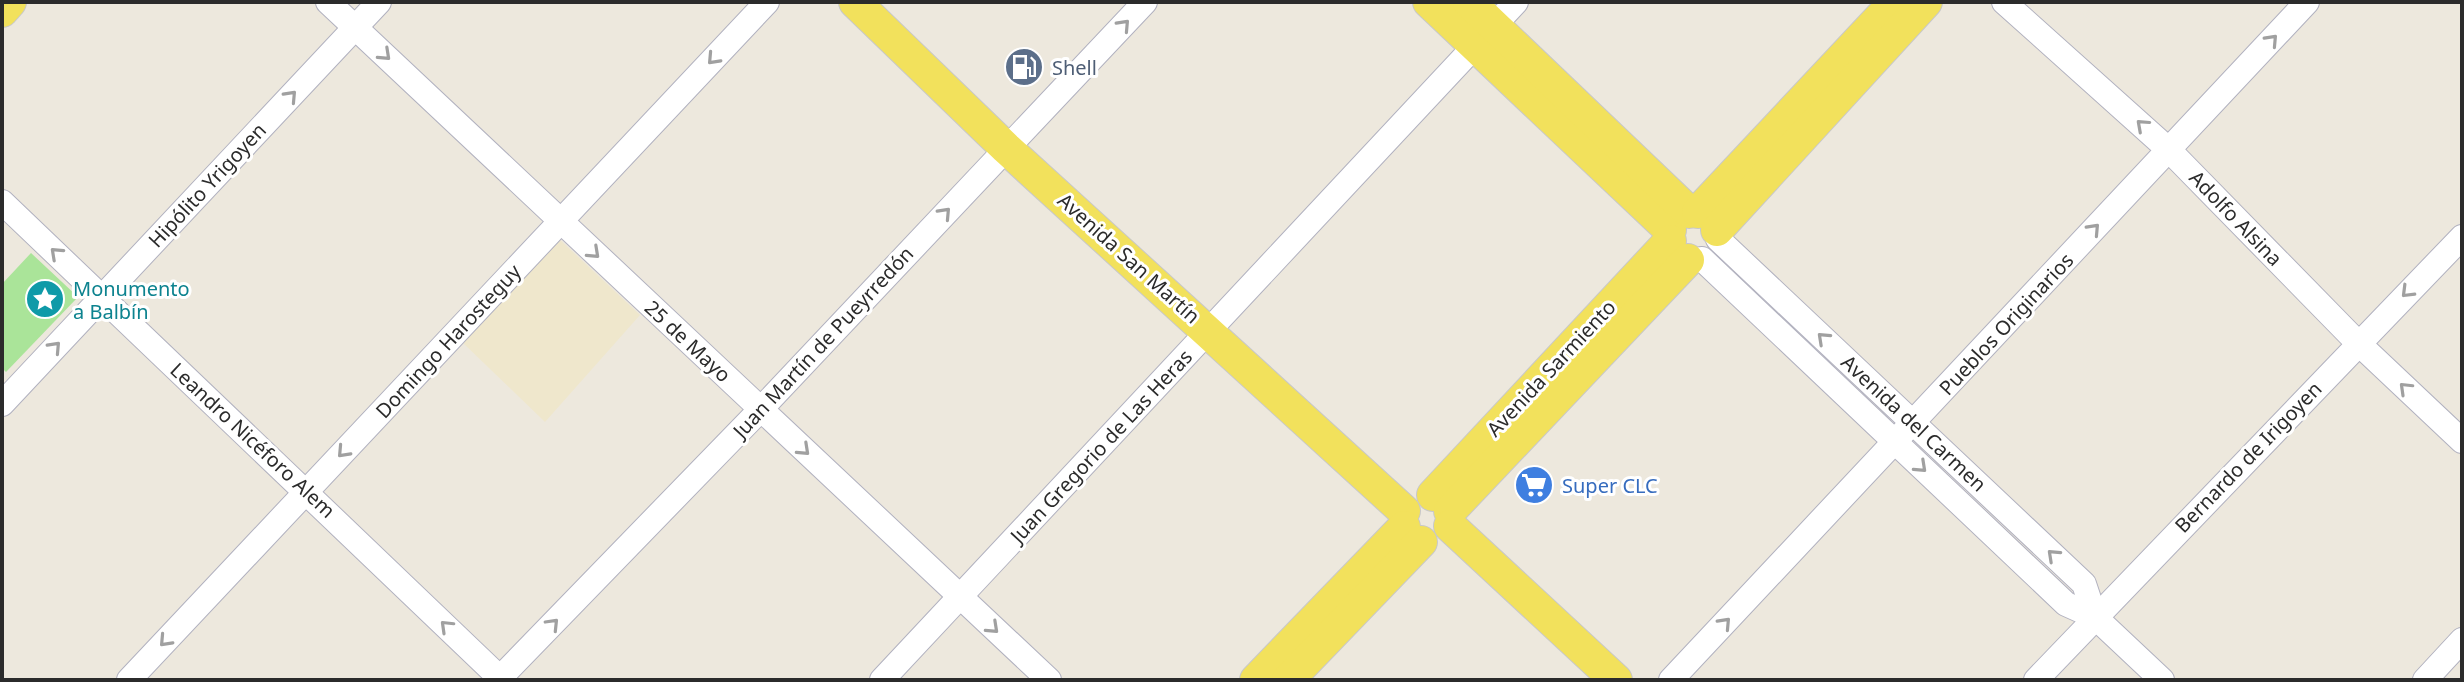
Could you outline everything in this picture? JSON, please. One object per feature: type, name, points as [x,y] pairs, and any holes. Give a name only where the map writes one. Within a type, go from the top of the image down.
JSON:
[{"type":"main road","points":[[2,11],[10,2]]},
{"type":"main road","name":"Avenida San Martín","points":[[855,2],[1216,323],[1427,519],[1616,680]]},
{"type":"main road","points":[[879,2],[1014,141]]},
{"type":"main road","name":"Avenida del Carmen","points":[[1429,2],[1484,35],[1694,235]]},
{"type":"main road","name":"Avenida del Carmen","points":[[1469,2],[1484,35]]},
{"type":"main road","name":"Avenida Sarmiento","points":[[1694,235],[1895,2]]},
{"type":"main road","name":"Avenida Sarmiento","points":[[1288,680],[1427,519],[1694,235],[1926,2]]},
{"type":"main road","name":"Avenida San Martín","points":[[1427,519],[1584,680]]},
{"type":"main road","name":"Avenida Sarmiento","points":[[1256,680],[1427,519]]},
{"type":"street","name":"25 de Mayo","points":[[328,2],[1049,680]]},
{"type":"street","name":"Hipólito Yrigoyen","points":[[4,397],[379,2]]},
{"type":"street","name":"Domingo Harosteguy","points":[[129,680],[767,2]]},
{"type":"street","name":"Juan Martín de Pueyrredón","points":[[500,679],[761,409],[1145,2]]},
{"type":"street","name":"Juan Gregorio de Las Heras","points":[[882,680],[1516,2]]},
{"type":"street","name":"Adolfo Alsina","points":[[2004,2],[2169,150],[2357,342],[2462,441]]},
{"type":"street","name":"Pueblos Originarios","points":[[1671,680],[2307,2]]},
{"type":"street","name":"Leandro Nicéforo Alem","points":[[2,202],[307,490],[500,679]]},
{"type":"street","name":"Avenida del Carmen","points":[[1694,235],[1913,422],[2084,584],[2095,617]]},
{"type":"street","name":"Avenida del Carmen","points":[[1694,235],[1895,442],[2066,604],[2095,617],[2162,680]]},
{"type":"street","name":"Bernardo de Irigoyen","points":[[2036,680],[2357,342],[2462,237]]},
{"type":"street","points":[[2425,680],[2462,640]]},
{"type":"shaded area","points":[[558,238],[640,315],[545,422],[462,342]]},
{"type":"green space","points":[[31,253],[78,297],[6,372],[2,368],[2,284]]},
{"type":"place","name":"Shell","points":[[1024,67]]},
{"type":"place","name":"Monumento a Balbín","points":[[45,299]]},
{"type":"place","name":"Super CLC","points":[[1534,485]]}]
